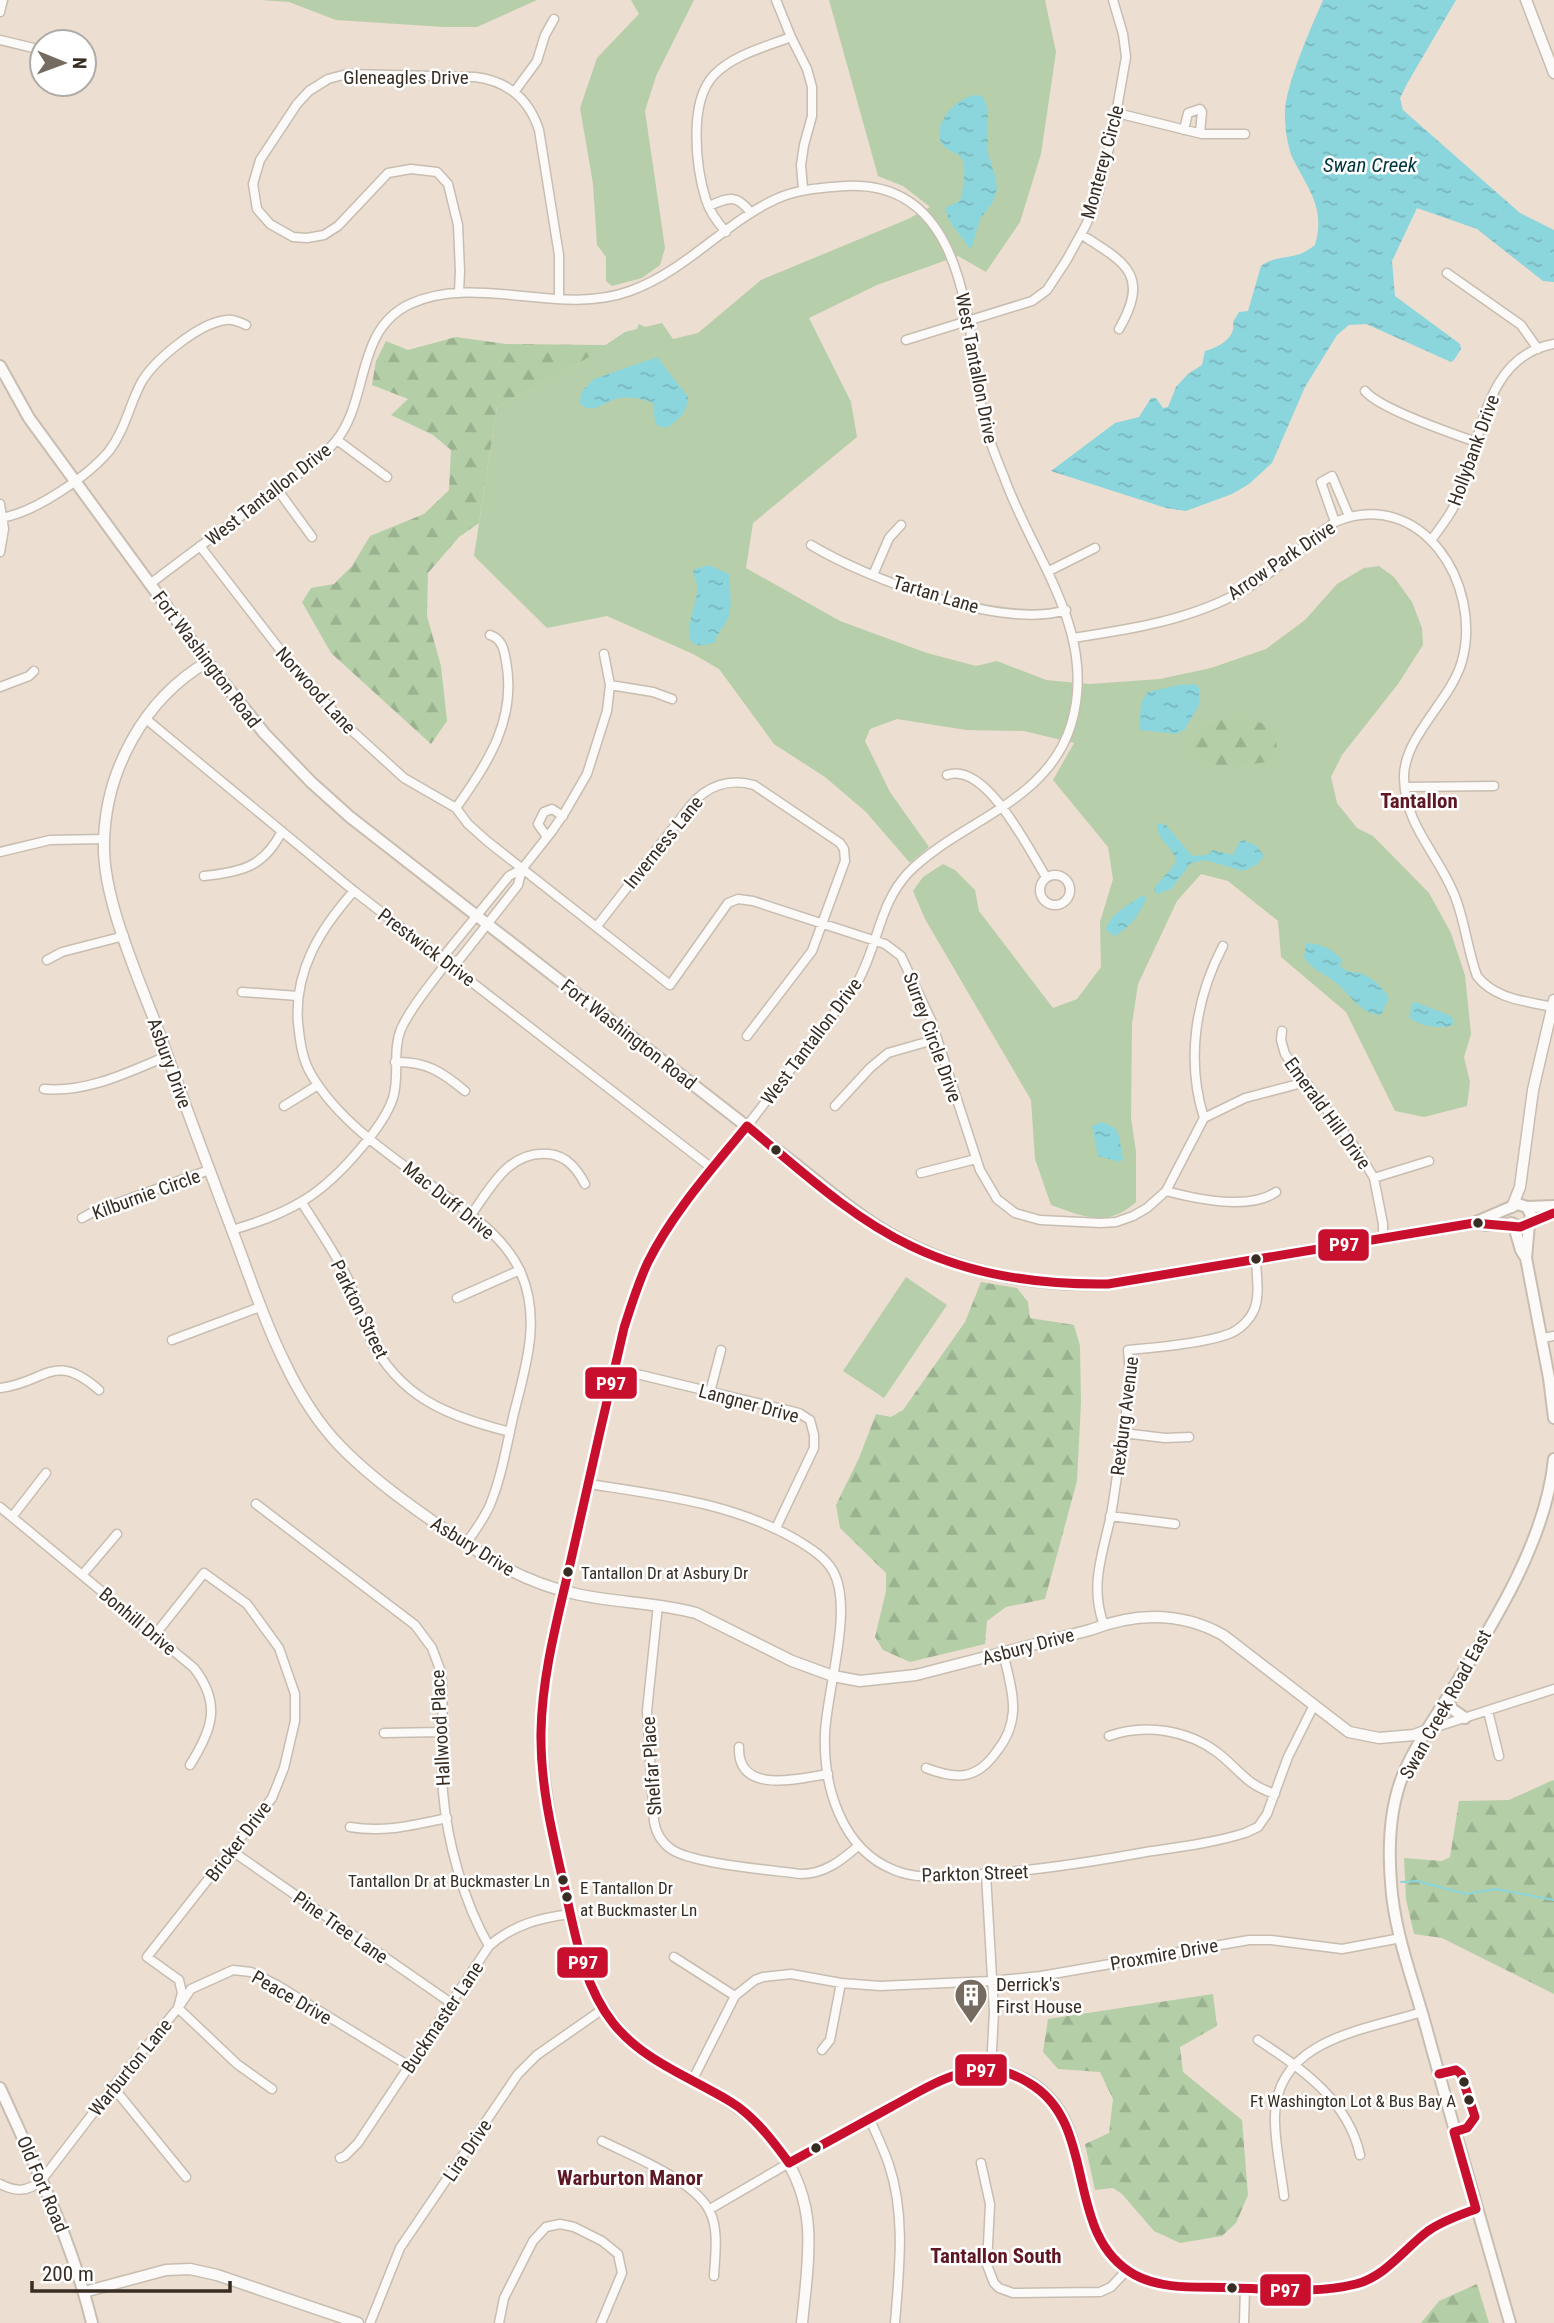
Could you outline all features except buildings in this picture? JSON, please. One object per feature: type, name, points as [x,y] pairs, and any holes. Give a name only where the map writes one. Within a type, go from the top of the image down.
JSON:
[{"type":"main road","name":"Fort Washington Road","points":[[0,366],[19,403],[207,662],[264,733],[311,782],[350,817],[883,1230],[933,1256],[975,1269],[1035,1281],[1082,1285],[1108,1284],[1474,1223],[1513,1225]]},
{"type":"main road","name":"Fort Washington Road","points":[[1474,1223],[1486,1216],[1519,1207],[1554,1206]]},
{"type":"main road","points":[[1526,1258],[1531,1212],[1519,1207],[1508,1216],[1526,1258],[1548,1337],[1554,1418]]},
{"type":"main road","points":[[1513,1225],[1524,1227],[1554,1213]]},
{"type":"main road","name":"Swan Creek Road East","points":[[1510,2323],[1401,1938],[1390,1882],[1392,1827],[1399,1788],[1406,1768],[1502,1604],[1530,1545],[1546,1505],[1554,1459]]},
{"type":"main road","points":[[1447,1698],[1452,1709],[1465,1718]]},
{"type":"main road","name":"Old Fort Road","points":[[0,2088],[63,2231],[92,2323]]},
{"type":"street","points":[[0,12],[3,0]]},
{"type":"street","points":[[776,0],[790,37],[807,69],[812,87],[812,116],[801,165],[803,189]]},
{"type":"street","name":"Monterey Circle","points":[[906,340],[1037,299],[1051,285],[1082,234],[1098,194],[1116,113],[1126,51],[1114,0]]},
{"type":"street","points":[[1526,0],[1554,74]]},
{"type":"street","points":[[554,19],[533,67],[515,91],[531,111],[539,130],[559,255],[559,299]]},
{"type":"street","points":[[726,232],[709,206],[696,133],[705,88],[716,73],[736,59],[790,37]]},
{"type":"street","points":[[0,40],[28,47]]},
{"type":"street","name":"Gleneagles Drive","points":[[459,292],[458,225],[448,184],[437,172],[422,169],[392,171],[384,175],[332,230],[318,237],[300,238],[281,232],[261,216],[253,192],[255,172],[298,104],[315,86],[336,76],[475,77],[496,82],[515,91]]},
{"type":"street","points":[[1184,130],[1188,113],[1200,109],[1200,133]]},
{"type":"street","points":[[1116,113],[1200,133],[1245,134]]},
{"type":"street","name":"West Tantallon Drive","points":[[150,584],[277,489],[337,440],[349,419],[370,349],[387,322],[411,303],[459,292],[600,299],[644,285],[668,272],[751,214],[779,198],[803,189],[868,187],[895,193],[914,204],[926,215],[942,239],[961,287],[982,409],[991,445],[1007,487],[1066,610],[1076,653],[1075,708],[1065,740],[1051,765],[1039,778],[1002,808],[926,858],[893,891],[854,987],[747,1126]]},
{"type":"street","points":[[709,206],[736,199],[743,203],[751,214]]},
{"type":"street","points":[[1082,234],[1115,255],[1129,270],[1132,299],[1129,312],[1119,329]]},
{"type":"street","points":[[1447,273],[1521,325],[1538,349]]},
{"type":"street","points":[[1,518],[36,506],[75,482],[114,443],[124,428],[140,384],[157,363],[189,337],[210,324],[228,319],[246,325]]},
{"type":"street","name":"Hollybank Drive","points":[[1432,539],[1456,502],[1497,383],[1515,364],[1538,349],[1554,344]]},
{"type":"street","points":[[1365,391],[1374,399],[1422,422],[1476,443]]},
{"type":"street","points":[[337,440],[387,477]]},
{"type":"street","points":[[1335,522],[1321,489],[1324,479],[1332,476],[1349,516]]},
{"type":"street","points":[[277,489],[312,537]]},
{"type":"street","points":[[0,504],[4,529],[0,552]]},
{"type":"street","name":"Arrow Park Drive","points":[[1073,638],[1160,622],[1205,609],[1256,582],[1335,522],[1349,516],[1372,514],[1394,517],[1413,525],[1432,539],[1462,596],[1466,642],[1455,682],[1410,752],[1404,775],[1410,817],[1444,871],[1459,906],[1477,976],[1483,984],[1506,997],[1553,1003]]},
{"type":"street","points":[[873,575],[889,538],[901,524]]},
{"type":"street","name":"Tartan Lane","points":[[811,545],[873,575],[942,599],[1005,613],[1042,616],[1066,610]]},
{"type":"street","name":"Norwood Lane","points":[[200,546],[298,673],[339,718],[404,778],[456,808]]},
{"type":"street","points":[[1049,571],[1095,548]]},
{"type":"street","points":[[456,808],[488,761],[505,718],[508,701],[507,665],[500,642],[490,635]]},
{"type":"street","points":[[447,962],[459,960],[488,924],[518,884],[522,869],[563,816],[582,785],[607,711],[610,685],[604,654]]},
{"type":"street","name":"Asbury Drive","points":[[207,662],[174,686],[146,719],[130,745],[113,783],[108,803],[104,839],[107,882],[209,1170],[260,1307],[285,1365],[332,1436],[373,1476],[465,1545],[507,1570],[565,1591],[678,1608],[704,1616],[792,1661],[832,1676],[860,1681],[916,1675],[1118,1620],[1151,1616],[1200,1624],[1241,1647],[1349,1732],[1365,1736],[1379,1738],[1414,1735],[1554,1689]]},
{"type":"street","points":[[0,687],[29,676],[34,671]]},
{"type":"street","points":[[610,685],[653,692],[672,699]]},
{"type":"street","name":"Prestwick Drive","points":[[146,719],[354,891],[712,1169]]},
{"type":"street","points":[[947,775],[957,772],[972,777],[989,791],[1046,877]]},
{"type":"street","name":"Inverness Lane","points":[[597,926],[698,796],[715,785],[737,782],[760,788],[840,842],[844,848],[845,861],[813,951],[747,1036]]},
{"type":"street","points":[[1405,787],[1494,786]]},
{"type":"street","name":"Surrey Circle Drive","points":[[456,808],[475,831],[670,985],[729,903],[735,900],[753,901],[885,944],[905,961],[937,1040],[984,1179],[1003,1204],[1015,1213],[1040,1220],[1101,1223],[1116,1222],[1133,1216],[1166,1191],[1204,1118]]},
{"type":"street","points":[[547,837],[538,824],[544,812],[552,808],[563,816]]},
{"type":"street","points":[[204,876],[236,871],[255,864],[272,849],[282,831]]},
{"type":"street","points":[[0,852],[50,840],[104,839]]},
{"type":"street","points":[[232,1230],[273,1217],[302,1203],[335,1177],[369,1138],[392,1100],[395,1062],[402,1027],[447,962],[447,952],[510,874],[522,869]]},
{"type":"street","name":"Mac Duff Drive","points":[[354,891],[317,941],[304,966],[298,996],[299,1025],[303,1054],[310,1073],[332,1104],[369,1138],[497,1237],[520,1270],[525,1284],[531,1324],[528,1358],[490,1504],[465,1545]]},
{"type":"street","points":[[47,960],[62,952],[124,936]]},
{"type":"street","points":[[1223,946],[1215,960],[1204,997],[1193,1055],[1196,1092],[1204,1118],[1245,1098],[1306,1082]]},
{"type":"street","points":[[242,992],[298,996]]},
{"type":"street","points":[[1519,1207],[1533,1090],[1553,1003]]},
{"type":"street","name":"Emerald Hill Drive","points":[[1282,1031],[1281,1040],[1285,1054],[1357,1150],[1374,1178],[1383,1237]]},
{"type":"street","points":[[835,1106],[870,1068],[888,1053],[937,1040]]},
{"type":"street","points":[[44,1089],[81,1087],[167,1056]]},
{"type":"street","points":[[395,1062],[415,1063],[432,1068],[465,1091]]},
{"type":"street","points":[[284,1106],[318,1085]]},
{"type":"street","points":[[747,1126],[672,1221],[648,1261],[624,1328],[546,1675],[541,1734],[551,1823],[585,1970],[603,2009],[640,2050],[670,2070],[733,2103],[756,2122],[789,2163],[800,2189],[808,2227],[802,2323]]},
{"type":"street","points":[[471,1215],[504,1171],[521,1157],[528,1155],[561,1157],[577,1169],[585,1184]]},
{"type":"street","points":[[921,1173],[976,1158]]},
{"type":"street","points":[[1374,1178],[1429,1161]]},
{"type":"street","name":"Kilburnie Circle","points":[[82,1218],[209,1170]]},
{"type":"street","points":[[1166,1191],[1237,1202],[1258,1201],[1276,1192]]},
{"type":"street","name":"Parkton Street","points":[[302,1203],[343,1269],[370,1337],[403,1383],[430,1404],[454,1416],[510,1432]]},
{"type":"street","name":"Rexburg Avenue","points":[[1104,1625],[1097,1605],[1096,1584],[1110,1516],[1129,1391],[1128,1350],[1153,1348],[1234,1332],[1254,1310],[1257,1296],[1256,1258]]},
{"type":"street","points":[[457,1298],[520,1270]]},
{"type":"street","points":[[172,1340],[260,1307]]},
{"type":"street","points":[[710,1392],[722,1350]]},
{"type":"street","name":"Langner Drive","points":[[616,1369],[799,1413],[810,1420],[814,1448],[776,1528]]},
{"type":"street","points":[[0,1388],[20,1383],[47,1371],[62,1370],[79,1374],[99,1390]]},
{"type":"street","points":[[1123,1433],[1165,1438],[1189,1437]]},
{"type":"street","points":[[12,1517],[46,1473]]},
{"type":"street","name":"Parkton Street","points":[[589,1484],[687,1499],[776,1528],[827,1563],[836,1579],[841,1604],[827,1703],[825,1734],[828,1774],[840,1817],[858,1846],[884,1865],[905,1874],[926,1877],[1056,1867],[1232,1837],[1258,1827],[1267,1814],[1288,1757],[1314,1705]]},
{"type":"street","name":"Hallwood Place","points":[[256,1504],[401,1613],[424,1636],[441,1672],[443,1792],[447,1818],[468,1905],[489,1946]]},
{"type":"street","name":"Bonhill Drive","points":[[0,1507],[83,1574],[194,1668],[202,1678],[210,1698],[212,1720],[209,1731],[190,1765]]},
{"type":"street","points":[[1110,1516],[1175,1524]]},
{"type":"street","points":[[83,1574],[117,1534]]},
{"type":"street","name":"Bricker Drive","points":[[148,1957],[272,1798],[291,1747],[295,1721],[295,1695],[279,1648],[247,1604],[204,1573],[154,1636]]},
{"type":"street","name":"Shelfar Place","points":[[658,1605],[647,1700],[647,1742],[655,1828],[663,1842],[676,1852],[701,1860],[801,1874],[825,1870],[858,1846]]},
{"type":"street","points":[[926,1768],[953,1776],[972,1774],[990,1762],[1000,1748],[1009,1730],[1013,1712],[1003,1652]]},
{"type":"street","points":[[1488,1711],[1499,1756]]},
{"type":"street","points":[[1110,1736],[1146,1730],[1188,1737],[1216,1752],[1247,1782],[1275,1794]]},
{"type":"street","points":[[384,1733],[442,1732]]},
{"type":"street","points":[[739,1747],[744,1768],[764,1780],[781,1781],[828,1774]]},
{"type":"street","points":[[350,1827],[367,1830],[394,1829],[447,1818]]},
{"type":"street","name":"Pine Tree Lane","points":[[232,1851],[451,2003]]},
{"type":"street","points":[[986,1874],[994,2020],[991,2068]]},
{"type":"street","name":"Buckmaster Lane","points":[[340,2158],[345,2157],[359,2143],[489,1946],[502,1935],[523,1924],[570,1914]]},
{"type":"street","name":"Proxmire Drive","points":[[735,1996],[755,1980],[774,1975],[800,1975],[841,1983],[880,1986],[991,1980],[1041,1976],[1249,1940],[1271,1940],[1333,1949],[1401,1938]]},
{"type":"street","name":"Warburton Lane","points":[[41,2181],[178,2008],[182,1993],[179,1980],[148,1957]]},
{"type":"street","points":[[674,1957],[735,1996],[692,2081]]},
{"type":"street","name":"Peace Drive","points":[[178,2008],[191,1989],[233,1970],[251,1972],[277,1985],[409,2066]]},
{"type":"street","points":[[822,2050],[830,2040],[841,1983]]},
{"type":"street","points":[[178,2008],[237,2064],[272,2089]]},
{"type":"street","name":"Lira Drive","points":[[370,2323],[397,2253],[518,2074],[537,2055],[603,2009]]},
{"type":"street","points":[[1284,2196],[1275,2115],[1280,2090],[1294,2064],[1321,2044],[1422,2012]]},
{"type":"street","points":[[1258,2039],[1294,2064],[1327,2093],[1339,2108],[1357,2141],[1360,2155]]},
{"type":"street","points":[[710,2210],[789,2163],[955,2074],[991,2068],[1037,2085],[1054,2102],[1071,2136],[1097,2234],[1114,2260],[1150,2281],[1168,2286],[1245,2287],[1332,2287],[1363,2282],[1389,2267],[1431,2229],[1476,2208]]},
{"type":"street","points":[[113,2087],[186,2177]]},
{"type":"street","points":[[870,2120],[890,2167],[898,2204],[900,2242],[895,2323]]},
{"type":"street","points":[[603,2141],[677,2178],[710,2210],[715,2233],[714,2276]]},
{"type":"street","points":[[981,2163],[990,2204],[987,2265],[990,2278],[999,2288],[1013,2293],[1100,2292],[1111,2287],[1127,2270]]},
{"type":"street","points":[[0,2184],[20,2191],[32,2188],[41,2181]]},
{"type":"street","points":[[499,2323],[504,2298],[533,2241],[546,2227],[560,2224],[583,2232],[614,2249],[618,2254],[622,2269],[621,2279],[601,2323]]},
{"type":"street","points":[[84,2291],[166,2270],[190,2269],[217,2275],[358,2323]]},
{"type":"street","points":[[1244,2323],[1245,2287]]},
{"type":"green space","points":[[261,0],[537,0],[477,27],[444,27],[336,20],[289,2]]},
{"type":"green space","points":[[631,0],[694,0],[656,76],[645,111],[665,248],[660,265],[642,278],[612,286],[606,281],[606,257],[597,245],[593,184],[580,108],[597,58],[639,14]]},
{"type":"green space","points":[[829,0],[1045,0],[1056,52],[1041,154],[1020,222],[986,272],[958,256],[877,285],[809,318],[851,402],[857,437],[753,523],[746,568],[840,621],[927,653],[976,666],[997,661],[1046,680],[1090,684],[1160,679],[1211,668],[1266,649],[1305,620],[1337,584],[1364,568],[1379,566],[1394,577],[1412,602],[1422,628],[1423,645],[1398,684],[1342,755],[1331,777],[1337,803],[1357,828],[1373,836],[1429,893],[1451,933],[1465,975],[1471,1034],[1464,1057],[1470,1082],[1467,1106],[1424,1117],[1395,1111],[1346,1012],[1281,957],[1278,921],[1228,881],[1201,874],[1177,901],[1138,984],[1132,1024],[1131,1118],[1136,1152],[1136,1202],[1105,1218],[1085,1216],[1051,1205],[1035,1159],[1031,1100],[925,919],[913,891],[923,877],[943,864],[955,870],[975,890],[979,911],[1053,1008],[1077,999],[1101,967],[1100,922],[1113,879],[1108,847],[1053,780],[1074,743],[1024,731],[966,730],[897,719],[870,729],[865,741],[890,792],[929,847],[910,863],[866,812],[825,777],[774,744],[719,669],[693,654],[607,616],[547,628],[474,556],[497,407],[583,360],[625,332],[637,329],[639,324],[645,327],[662,323],[673,339],[698,333],[761,280],[908,219],[930,207],[903,186],[878,176]]},
{"type":"green space","points":[[456,337],[506,344],[606,345],[584,360],[497,407],[479,523],[459,537],[428,573],[427,616],[441,666],[447,721],[431,744],[331,653],[302,602],[311,588],[334,584],[352,566],[370,536],[424,514],[449,490],[451,450],[433,435],[391,415],[408,399],[372,385],[376,361],[386,341],[408,350]]},
{"type":"green space","points":[[1240,718],[1262,723],[1275,733],[1277,748],[1271,762],[1218,766],[1200,757],[1192,747],[1200,732],[1210,723]]},
{"type":"green space","points":[[906,1277],[947,1305],[884,1398],[843,1371]]},
{"type":"green space","points":[[981,1282],[1017,1288],[1028,1302],[1030,1318],[1074,1325],[1080,1346],[1081,1402],[1077,1481],[1045,1599],[1006,1607],[987,1621],[985,1644],[910,1662],[883,1650],[875,1637],[886,1591],[886,1573],[840,1528],[836,1505],[859,1458],[876,1414],[891,1417],[903,1410],[965,1322]]},
{"type":"green space","points":[[1553,1780],[1554,1994],[1442,1938],[1414,1934],[1406,1899],[1404,1858],[1442,1861],[1450,1857],[1459,1801],[1509,1800]]},
{"type":"green space","points":[[1213,1994],[1217,2026],[1180,2047],[1183,2072],[1242,2120],[1248,2195],[1236,2223],[1222,2236],[1180,2243],[1154,2231],[1122,2194],[1113,2188],[1095,2190],[1085,2144],[1109,2133],[1113,2099],[1100,2072],[1058,2069],[1043,2052],[1048,2019]]},
{"type":"green space","points":[[1477,2284],[1489,2323],[1421,2323],[1439,2301]]},
{"type":"water","name":"Swan Creek","points":[[1323,0],[1456,0],[1400,98],[1403,110],[1520,213],[1554,230],[1554,282],[1543,281],[1477,229],[1417,208],[1392,261],[1395,296],[1460,344],[1461,349],[1454,360],[1451,362],[1366,324],[1349,325],[1337,335],[1305,387],[1272,463],[1249,484],[1232,494],[1186,511],[1166,508],[1051,471],[1115,423],[1139,417],[1151,398],[1156,398],[1163,408],[1168,407],[1176,387],[1188,374],[1202,365],[1205,351],[1225,341],[1232,333],[1233,322],[1239,312],[1248,311],[1261,266],[1301,254],[1315,245],[1318,232],[1317,209],[1291,155],[1285,117],[1293,75]]},
{"type":"water","points":[[976,95],[983,97],[988,110],[988,153],[997,190],[993,202],[980,219],[972,247],[969,248],[949,220],[945,208],[960,201],[964,176],[963,161],[944,147],[940,128],[954,106]]},
{"type":"water","points":[[657,357],[688,397],[684,411],[667,428],[658,426],[653,403],[645,400],[620,398],[594,408],[584,407],[579,403],[582,391],[594,379]]},
{"type":"water","points":[[709,565],[729,574],[730,612],[715,642],[702,645],[693,643],[690,638],[689,629],[697,589],[693,570]]},
{"type":"water","points":[[1195,684],[1199,688],[1199,705],[1185,729],[1177,734],[1139,730],[1141,703],[1148,692]]},
{"type":"water","points":[[1157,823],[1166,825],[1192,856],[1207,855],[1213,850],[1233,855],[1239,842],[1244,840],[1257,846],[1264,856],[1256,865],[1243,871],[1205,860],[1191,863],[1171,889],[1157,894],[1154,890],[1156,886],[1176,861],[1159,834]]},
{"type":"water","points":[[1144,895],[1146,898],[1138,915],[1129,925],[1114,936],[1106,930],[1115,915]]},
{"type":"water","points":[[1306,943],[1330,950],[1342,960],[1340,966],[1343,969],[1366,976],[1377,984],[1389,998],[1381,1015],[1361,1007],[1335,982],[1310,965],[1304,957]]},
{"type":"water","points":[[1415,1002],[1449,1015],[1453,1019],[1453,1025],[1437,1027],[1414,1021],[1410,1018],[1411,1004]]},
{"type":"water","points":[[1102,1122],[1115,1128],[1119,1136],[1123,1159],[1119,1162],[1098,1156],[1092,1126]]},
{"type":"waterway","points":[[1401,1882],[1417,1881],[1466,1894],[1496,1889],[1554,1900]]},
{"type":"transit line","name":"P97","points":[[747,1126],[669,1226],[648,1262],[632,1303],[624,1328],[552,1646],[544,1689],[541,1753],[549,1814],[573,1928],[588,1978],[603,2009],[638,2048],[748,2114],[789,2163]]},
{"type":"transit line","name":"P97","points":[[747,1126],[825,1191],[867,1221],[911,1246],[958,1265],[1007,1277],[1057,1283],[1108,1284],[1474,1223],[1520,1227],[1554,1213]]},
{"type":"transit line","name":"P97","points":[[789,2163],[934,2084],[967,2072],[992,2070],[1023,2079],[1051,2101],[1065,2125],[1098,2234],[1112,2257],[1135,2275],[1159,2284],[1295,2290],[1356,2284],[1377,2275],[1433,2227],[1476,2209]]},
{"type":"transit line","name":"P97","points":[[1439,2074],[1456,2070],[1461,2074],[1475,2117],[1467,2128],[1454,2132]]},
{"type":"transit line","name":"P97","points":[[1454,2132],[1476,2209]]},
{"type":"place","name":"Tantallon Dr at Asbury Dr","points":[[568,1572]]},
{"type":"place","name":"Tantallon Dr at Buckmaster Ln","points":[[563,1880]]},
{"type":"place","name":"E Tantallon Dr at Buckmaster Ln","points":[[567,1897]]},
{"type":"place","name":"Derrick's First House","points":[[971,2025]]},
{"type":"place","name":"Ft Washington Lot & Bus Bay A","points":[[1469,2100]]},
{"type":"district","name":"Tantallon","points":[[1419,801]]},
{"type":"district","name":"Warburton Manor","points":[[630,2178]]},
{"type":"district","name":"Tantallon South","points":[[996,2256]]}]
